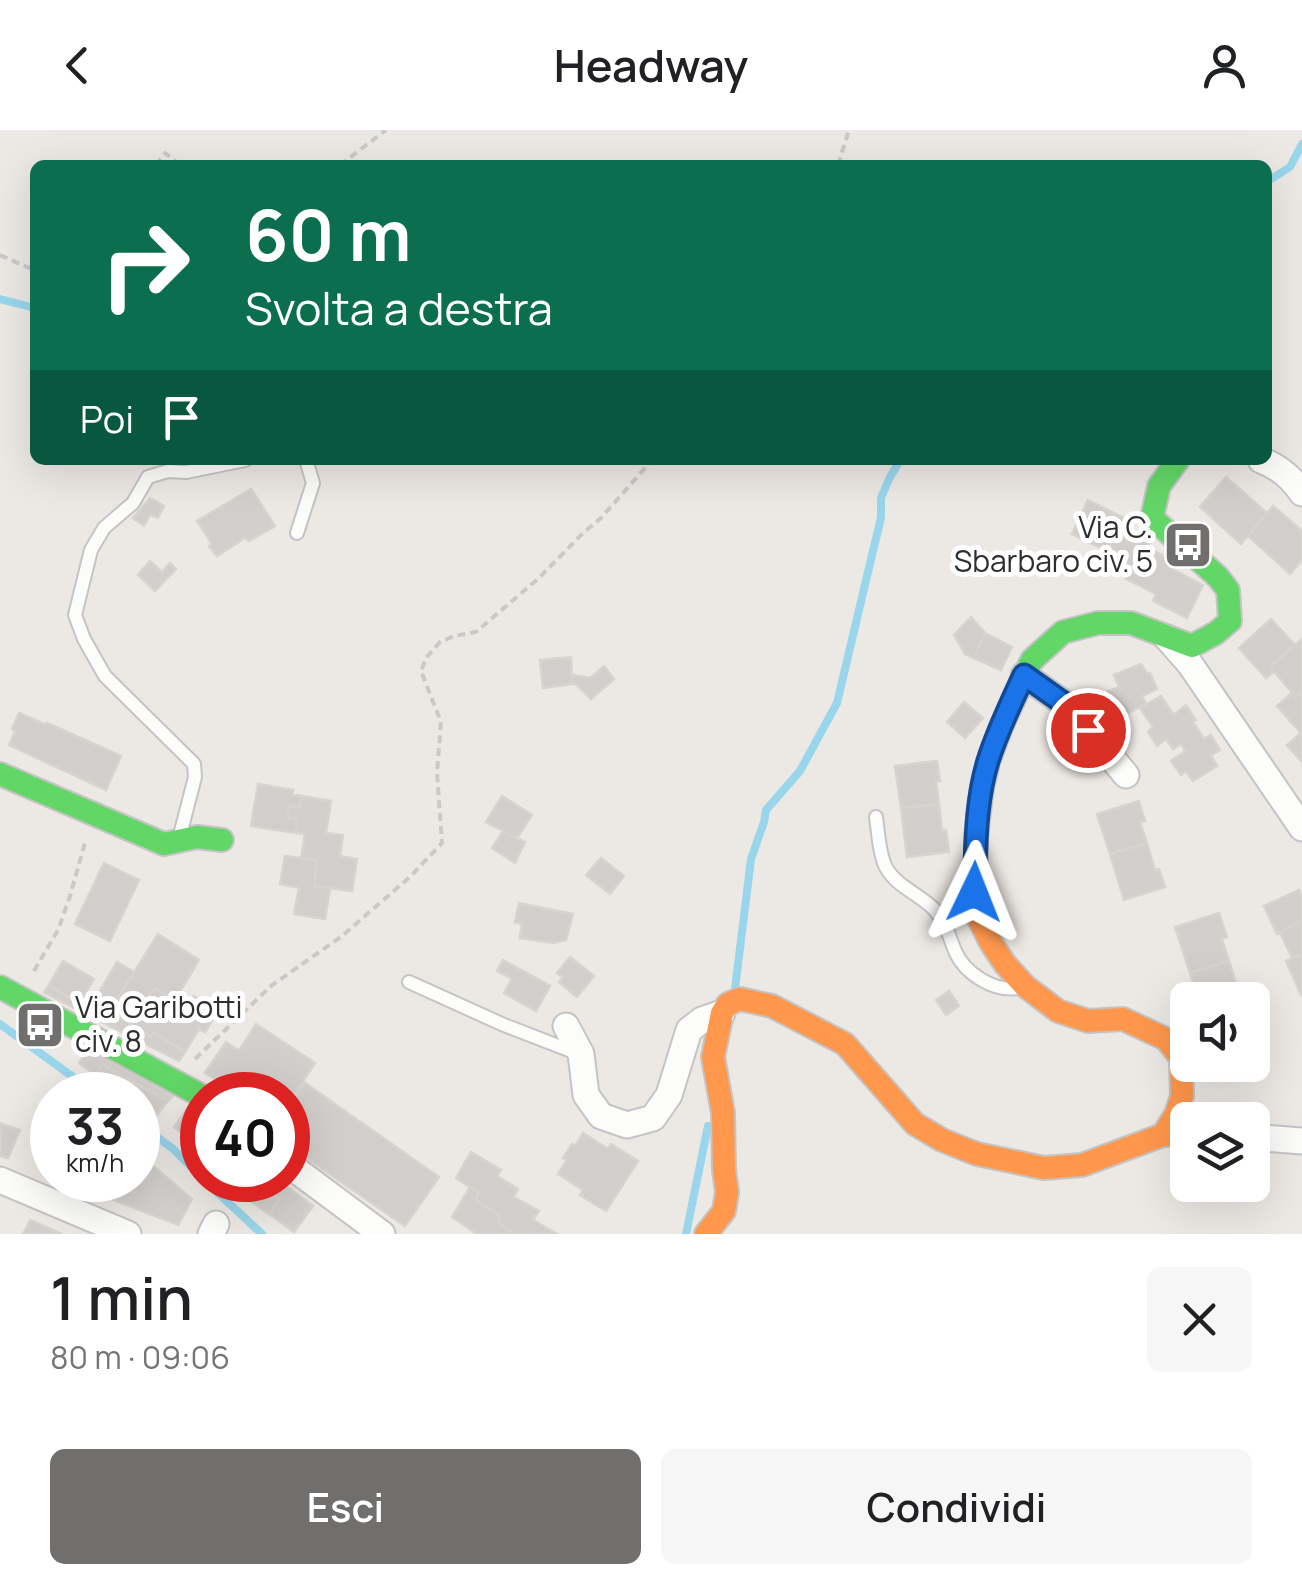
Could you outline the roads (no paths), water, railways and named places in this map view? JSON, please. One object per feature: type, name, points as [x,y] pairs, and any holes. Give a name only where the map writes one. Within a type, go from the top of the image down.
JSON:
[{"type":"street","points":[[1163,1135],[1182,1096],[1180,1058],[1166,1039],[1122,1019],[1088,1021],[1058,1012],[1005,964],[976,913],[974,892],[983,781],[1001,727],[1032,660],[1063,632],[1098,623],[1130,623],[1192,646],[1230,621],[1228,590],[1152,518],[1153,498],[1173,465]]},
{"type":"street","points":[[1272,465],[1295,482],[1302,493]]},
{"type":"street","points":[[1167,638],[1190,664],[1302,828]]},
{"type":"street","points":[[1024,675],[1069,707],[1126,775]]},
{"type":"street","points":[[0,774],[164,844],[197,837],[222,840]]},
{"type":"street","points":[[0,987],[180,1083]]},
{"type":"street","points":[[706,1234],[724,1211],[727,1192],[723,1113],[713,1057],[722,1013],[728,1004],[740,1000],[772,1006],[845,1044],[915,1124],[977,1154],[1044,1168],[1082,1166],[1170,1135]]},
{"type":"street","points":[[566,1026],[581,1054],[586,1095],[601,1116],[628,1125],[653,1118],[669,1095],[689,1030],[722,1013]]},
{"type":"street","points":[[1270,1138],[1302,1141]]},
{"type":"street","points":[[0,1180],[128,1234]]},
{"type":"street","points":[[310,1180],[382,1234]]},
{"type":"lane","points":[[179,841],[195,777],[194,764],[105,676],[75,615],[91,550],[104,528],[134,504],[148,477],[220,465]]},
{"type":"lane","points":[[297,533],[313,482],[308,465]]},
{"type":"lane","points":[[876,817],[884,864],[892,876],[933,908],[948,928],[956,955],[977,978],[1006,990],[1026,986]]},
{"type":"lane","points":[[409,982],[581,1054]]},
{"type":"waterway","points":[[1272,178],[1290,167],[1302,144]]},
{"type":"waterway","points":[[0,299],[30,307]]},
{"type":"waterway","points":[[735,989],[751,859],[766,810],[800,771],[837,703],[881,518],[881,498],[897,465]]},
{"type":"waterway","points":[[0,1024],[66,1072]]},
{"type":"waterway","points":[[686,1234],[708,1126]]},
{"type":"waterway","points":[[160,1139],[180,1156]]},
{"type":"waterway","points":[[228,1202],[262,1234]]},
{"type":"place","name":"Via C. Sbarbaro civ. 5","points":[[1188,545]]},
{"type":"place","name":"Via Garibotti civ. 8","points":[[40,1025]]}]
